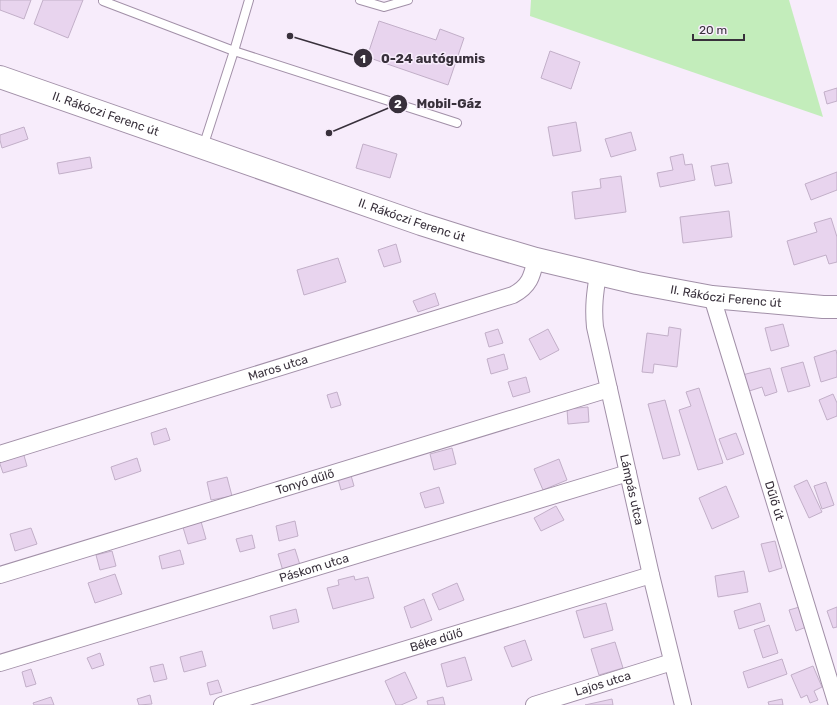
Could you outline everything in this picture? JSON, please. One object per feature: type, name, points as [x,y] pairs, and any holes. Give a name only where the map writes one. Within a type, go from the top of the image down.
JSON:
[{"type":"main road","name":"II. Rákóczi Ferenc út","points":[[0,77],[421,224],[536,259],[637,283],[712,297],[837,307]]},
{"type":"street","name":"Maros utca","points":[[0,454],[513,295],[519,292],[527,284],[531,277],[536,259]]},
{"type":"street","name":"Lámpás utca","points":[[598,274],[593,312],[595,327],[651,575],[683,705]]},
{"type":"street","name":"Dűlő út","points":[[712,297],[837,705]]},
{"type":"street","name":"Tonyó dűlő","points":[[0,575],[609,389]]},
{"type":"street","name":"Páskom utca","points":[[0,663],[628,473]]},
{"type":"street","name":"Béke dűlő","points":[[222,705],[651,575]]},
{"type":"street","name":"Lajos utca","points":[[534,705],[672,662]]},
{"type":"lane","points":[[203,148],[249,0]]},
{"type":"lane","points":[[360,0],[384,7],[408,0]]},
{"type":"lane","points":[[103,1],[234,51],[457,123]]},
{"type":"green space","points":[[531,0],[789,0],[823,117],[530,16]]},
{"type":"building","points":[[0,0],[31,0],[24,19],[0,10]]},
{"type":"building","points":[[43,0],[83,0],[68,38],[34,24]]},
{"type":"building","points":[[379,21],[436,40],[440,29],[464,38],[448,85],[367,57]]},
{"type":"building","points":[[550,51],[580,62],[571,89],[541,78]]},
{"type":"building","points":[[837,88],[837,101],[827,104],[824,92]]},
{"type":"building","points":[[576,122],[581,151],[553,156],[548,127]]},
{"type":"building","points":[[24,127],[28,139],[2,148],[0,135]]},
{"type":"building","points":[[631,132],[636,150],[611,157],[605,139]]},
{"type":"building","points":[[363,144],[397,154],[390,178],[356,168]]},
{"type":"building","points":[[683,154],[685,165],[692,164],[695,180],[660,187],[657,173],[673,170],[670,157]]},
{"type":"building","points":[[90,157],[92,168],[59,174],[57,163]]},
{"type":"building","points":[[728,163],[732,183],[715,186],[711,166]]},
{"type":"building","points":[[837,172],[837,190],[811,200],[805,184]]},
{"type":"building","points":[[621,176],[626,212],[575,219],[572,192],[601,188],[600,179]]},
{"type":"building","points":[[729,211],[732,237],[683,243],[680,217]]},
{"type":"building","points":[[831,218],[837,237],[837,262],[829,264],[826,255],[794,265],[787,241],[817,232],[814,223]]},
{"type":"building","points":[[396,244],[401,262],[384,267],[378,250]]},
{"type":"building","points":[[338,258],[346,282],[304,295],[297,270]]},
{"type":"building","points":[[435,293],[439,305],[418,312],[413,301]]},
{"type":"building","points":[[783,324],[789,346],[771,351],[765,328]]},
{"type":"building","points":[[669,327],[681,329],[677,367],[654,364],[653,373],[642,372],[647,333],[668,336]]},
{"type":"building","points":[[498,329],[503,343],[489,347],[485,333]]},
{"type":"building","points":[[548,329],[559,350],[540,360],[529,339]]},
{"type":"building","points":[[836,350],[837,377],[821,382],[814,357]]},
{"type":"building","points":[[504,354],[508,369],[491,374],[487,359]]},
{"type":"building","points":[[803,362],[810,386],[788,392],[781,368]]},
{"type":"building","points":[[770,368],[777,392],[765,396],[762,387],[746,392],[742,375]]},
{"type":"building","points":[[526,377],[530,392],[513,397],[508,382]]},
{"type":"building","points":[[699,388],[723,463],[698,470],[679,410],[691,406],[686,392]]},
{"type":"building","points":[[337,392],[341,405],[331,408],[327,395]]},
{"type":"building","points":[[833,394],[837,403],[837,416],[827,420],[819,400]]},
{"type":"building","points":[[665,400],[680,455],[663,459],[648,404]]},
{"type":"building","points":[[588,407],[589,422],[568,424],[567,409]]},
{"type":"building","points":[[166,428],[170,440],[154,445],[151,433]]},
{"type":"building","points":[[736,433],[744,454],[727,460],[719,439]]},
{"type":"building","points":[[452,448],[456,464],[434,470],[430,454]]},
{"type":"building","points":[[23,452],[27,466],[3,473],[0,459]]},
{"type":"building","points":[[137,458],[141,471],[115,480],[111,467]]},
{"type":"building","points":[[559,459],[567,480],[543,490],[534,469]]},
{"type":"building","points":[[350,472],[354,486],[341,490],[337,475]]},
{"type":"building","points":[[227,477],[232,496],[211,500],[207,482]]},
{"type":"building","points":[[807,480],[822,512],[809,518],[794,486]]},
{"type":"building","points":[[826,482],[834,505],[822,509],[814,486]]},
{"type":"building","points":[[726,486],[739,517],[712,529],[699,498]]},
{"type":"building","points":[[439,487],[444,503],[425,508],[420,493]]},
{"type":"building","points":[[556,506],[564,520],[541,531],[534,518]]},
{"type":"building","points":[[200,518],[206,539],[188,544],[182,524]]},
{"type":"building","points":[[295,521],[298,536],[279,541],[276,526]]},
{"type":"building","points":[[31,528],[37,544],[15,551],[10,534]]},
{"type":"building","points":[[252,535],[255,548],[240,552],[236,539]]},
{"type":"building","points":[[775,541],[782,568],[769,572],[761,544]]},
{"type":"building","points":[[295,549],[300,565],[283,571],[278,554]]},
{"type":"building","points":[[180,550],[184,564],[162,569],[159,556]]},
{"type":"building","points":[[112,551],[116,566],[100,570],[96,555]]},
{"type":"building","points":[[744,571],[748,592],[718,597],[715,576]]},
{"type":"building","points":[[115,574],[122,594],[95,603],[88,583]]},
{"type":"building","points":[[354,576],[355,580],[368,577],[374,598],[333,609],[327,588],[339,585],[338,580]]},
{"type":"building","points":[[457,583],[464,600],[439,610],[432,594]]},
{"type":"building","points":[[424,599],[432,620],[411,628],[404,607]]},
{"type":"building","points":[[606,603],[613,630],[584,638],[576,611]]},
{"type":"building","points":[[760,603],[765,621],[739,629],[734,611]]},
{"type":"building","points":[[803,606],[809,626],[796,631],[789,610]]},
{"type":"building","points":[[837,607],[837,627],[833,628],[827,611]]},
{"type":"building","points":[[296,609],[299,622],[273,629],[270,616]]},
{"type":"building","points":[[769,625],[778,653],[763,658],[754,630]]},
{"type":"building","points":[[525,640],[532,660],[512,667],[504,647]]},
{"type":"building","points":[[615,642],[623,668],[599,675],[591,649]]},
{"type":"building","points":[[202,651],[206,666],[184,672],[180,657]]},
{"type":"building","points":[[100,653],[104,665],[92,669],[87,658]]},
{"type":"building","points":[[465,657],[472,680],[447,687],[441,664]]},
{"type":"building","points":[[782,659],[787,674],[748,688],[743,672]]},
{"type":"building","points":[[163,664],[167,679],[154,682],[150,667]]},
{"type":"building","points":[[813,666],[822,687],[814,691],[818,700],[810,703],[807,695],[801,698],[791,675]]},
{"type":"building","points":[[31,669],[36,684],[26,687],[22,672]]},
{"type":"building","points":[[405,672],[417,698],[401,705],[396,705],[385,681]]},
{"type":"building","points":[[218,680],[222,692],[210,695],[207,683]]},
{"type":"building","points":[[150,695],[152,704],[139,705],[137,699]]},
{"type":"building","points":[[51,697],[54,705],[34,705],[33,703]]},
{"type":"building","points":[[443,697],[445,705],[428,705],[427,701]]},
{"type":"building","points":[[612,699],[613,705],[585,705]]},
{"type":"building","points":[[782,699],[783,705],[769,705],[768,702]]},
{"type":"place","name":"0-24 autógumis","points":[[290,36]]},
{"type":"place","name":"Mobil-Gáz","points":[[329,133]]}]
